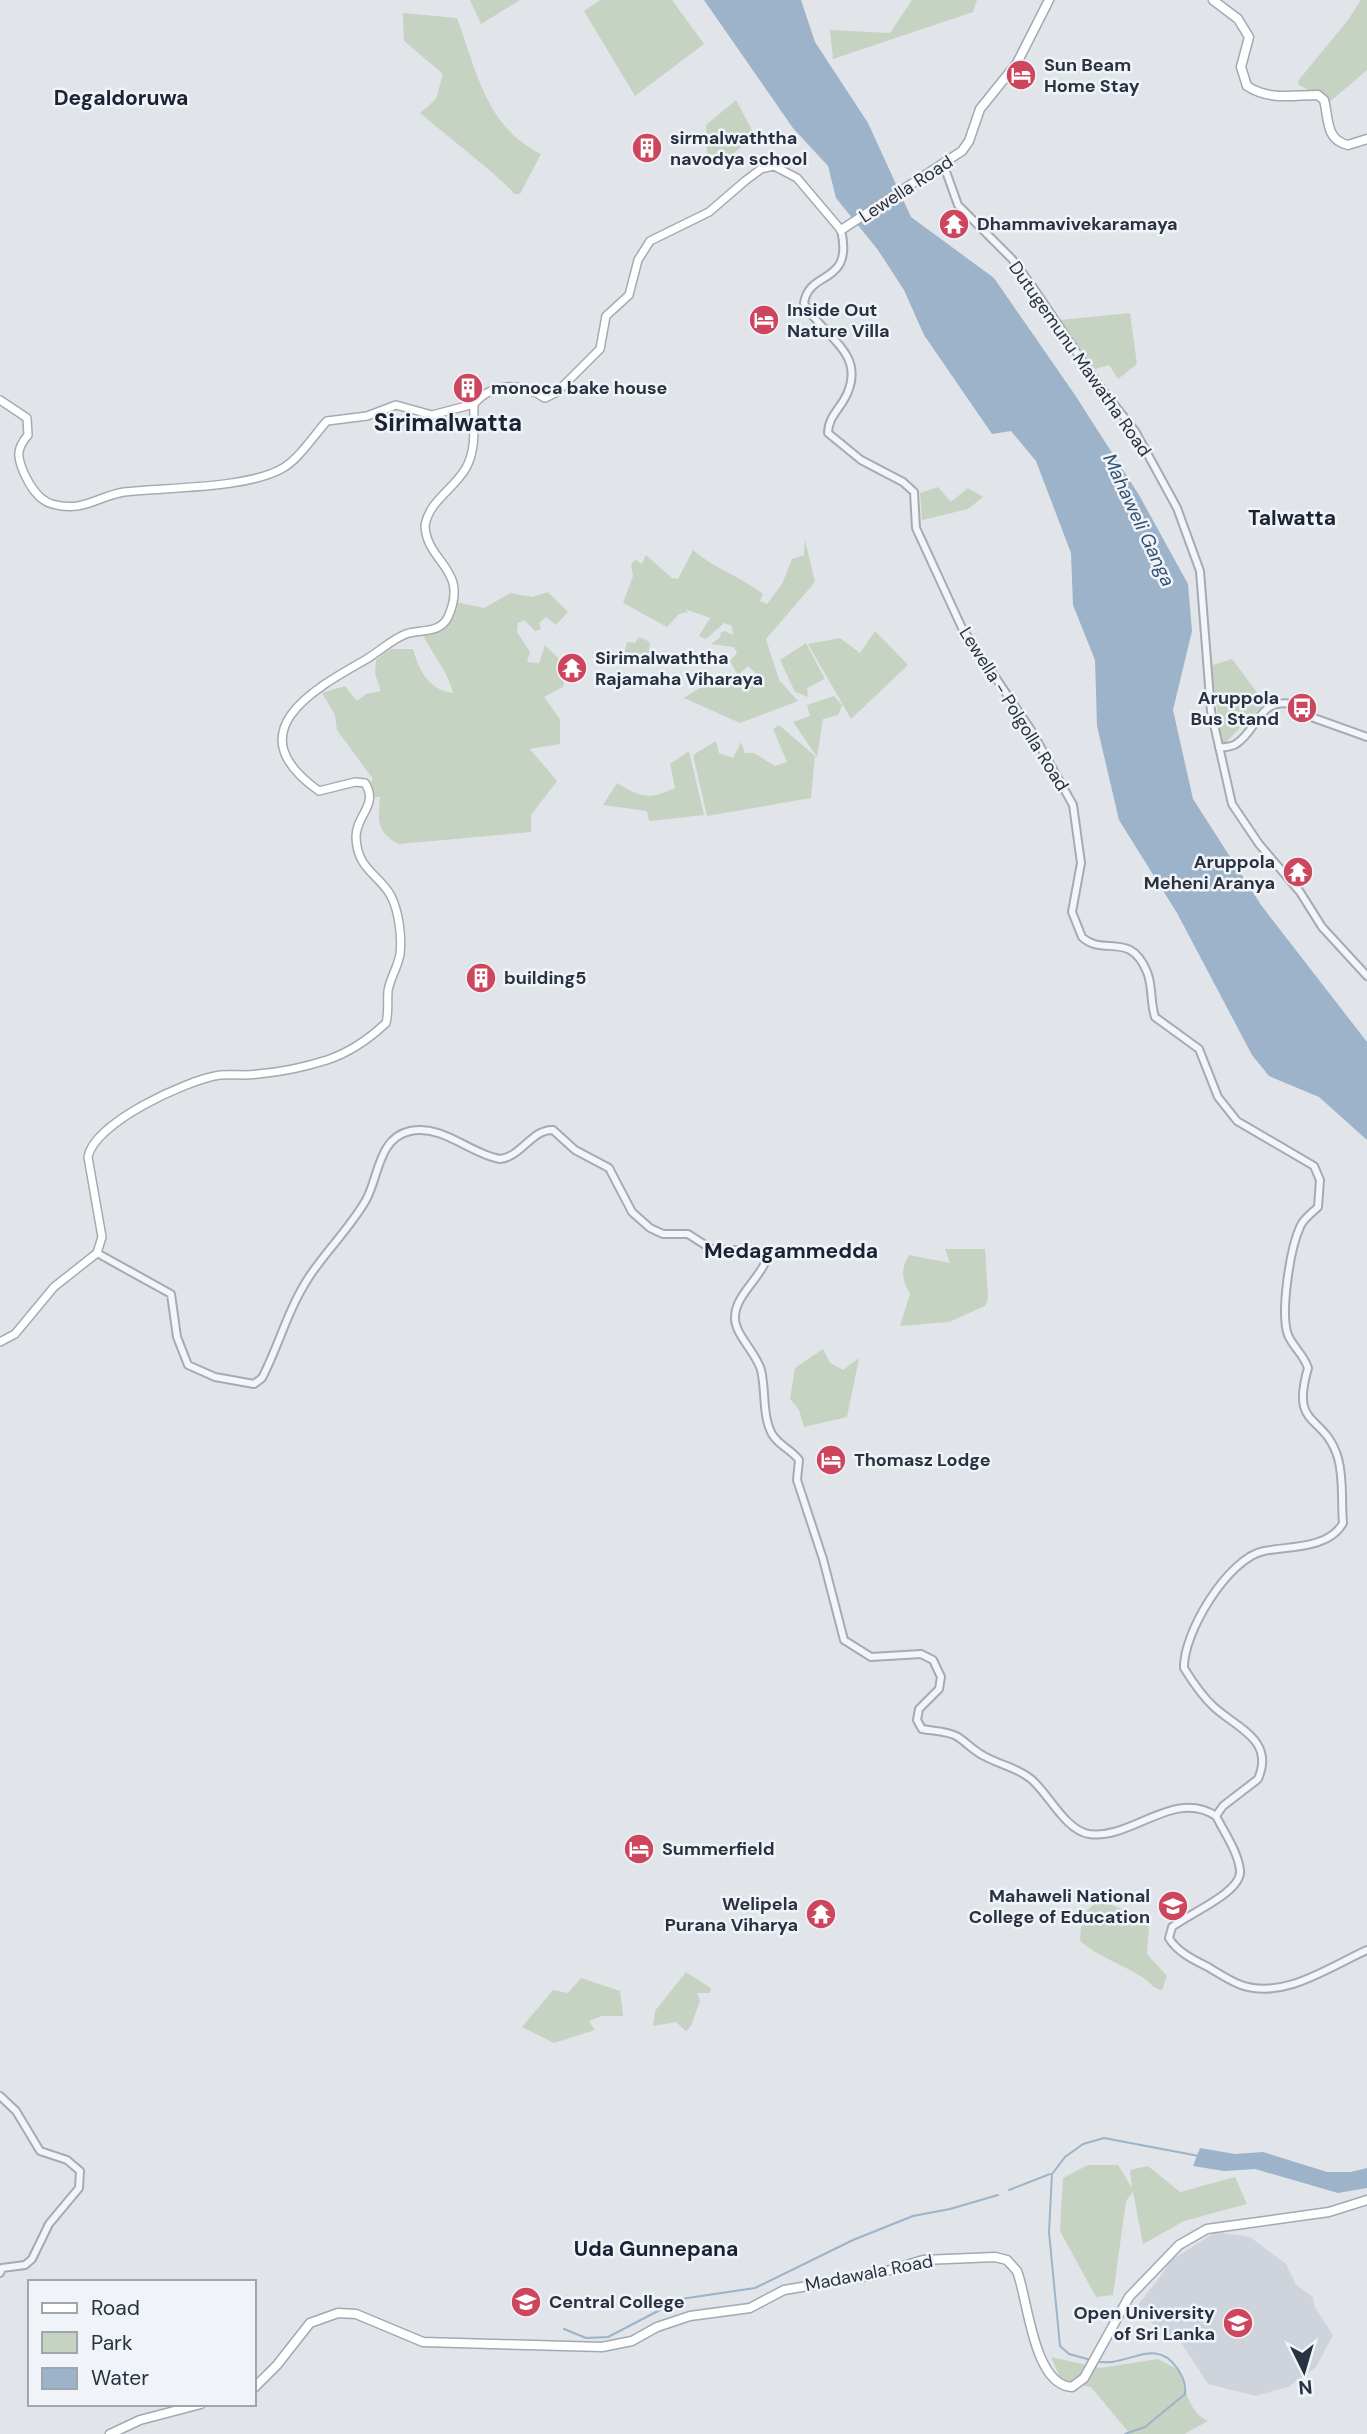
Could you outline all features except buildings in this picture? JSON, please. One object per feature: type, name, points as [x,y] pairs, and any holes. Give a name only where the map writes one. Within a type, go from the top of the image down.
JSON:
[{"type":"main road","name":"Lewella Road","points":[[845,228],[944,166],[968,145],[980,109],[1017,63],[1049,0]]},
{"type":"main road","points":[[1213,0],[1238,19],[1249,37],[1241,66],[1247,86],[1267,95],[1281,97],[1318,95],[1324,100],[1329,130],[1335,138],[1348,145],[1367,139]]},
{"type":"main road","points":[[0,400],[27,418],[28,435],[20,444],[17,456],[28,481],[44,501],[66,506],[92,505],[120,493],[212,486],[284,468],[327,421],[367,416],[396,405],[432,415],[474,404],[486,393],[515,385],[527,387],[545,398],[557,392],[600,349],[606,316],[629,295],[638,260],[650,242],[709,212],[761,169],[774,166],[797,178],[845,228]]},
{"type":"main road","points":[[0,1342],[15,1334],[54,1287],[97,1253],[102,1237],[88,1157],[90,1144],[112,1125],[166,1094],[199,1080],[220,1075],[256,1075],[329,1059],[376,1032],[386,1023],[388,990],[400,954],[400,929],[390,895],[369,874],[359,852],[359,821],[371,803],[371,793],[365,783],[355,782],[319,791],[304,781],[289,757],[283,740],[283,723],[296,708],[330,680],[405,634],[440,626],[447,619],[453,602],[451,573],[431,547],[425,525],[434,505],[469,461],[474,445],[474,404]]},
{"type":"main road","name":"Madawala Road","points":[[256,2386],[277,2365],[310,2323],[326,2315],[356,2314],[423,2342],[602,2347],[632,2341],[657,2327],[690,2315],[750,2308],[784,2290],[874,2275],[923,2260],[975,2256],[1004,2258],[1017,2270],[1043,2365],[1051,2377],[1072,2387],[1081,2382],[1129,2297],[1179,2245],[1207,2229],[1329,2212],[1367,2200]]},
{"type":"main road","points":[[110,2434],[140,2420],[193,2406]]},
{"type":"street","name":"Dutugemunu Mawatha Road","points":[[944,166],[958,205],[1012,259],[1032,286],[1098,384],[1135,431],[1177,508],[1200,571],[1211,711],[1232,804],[1259,844],[1307,901],[1322,926],[1367,976]]},
{"type":"street","name":"Lewella - Polgolla Road","points":[[845,228],[845,250],[840,265],[830,276],[810,288],[804,303],[812,319],[845,351],[851,362],[851,386],[833,414],[828,433],[861,460],[903,482],[914,492],[916,528],[962,628],[1058,775],[1073,805],[1079,842],[1080,877],[1071,905],[1082,937],[1093,943],[1118,945],[1133,951],[1147,971],[1155,1017],[1199,1049],[1224,1107],[1237,1121],[1314,1166],[1320,1180],[1318,1207],[1301,1224],[1297,1234],[1287,1283],[1287,1334],[1308,1368],[1300,1397],[1302,1407],[1329,1440],[1337,1456],[1343,1482],[1343,1523],[1329,1537],[1313,1543],[1263,1551],[1246,1559],[1213,1594],[1196,1627],[1184,1668],[1213,1706],[1255,1738],[1262,1755],[1258,1779],[1223,1806],[1216,1816]]},
{"type":"street","points":[[1219,748],[1236,744],[1266,709],[1282,702],[1292,704],[1300,713],[1367,737]]},
{"type":"street","points":[[97,1253],[171,1294],[177,1337],[188,1365],[215,1377],[254,1384],[262,1378],[288,1315],[310,1276],[368,1196],[381,1158],[395,1139],[410,1131],[434,1133],[500,1159],[510,1157],[541,1133],[553,1130],[575,1150],[609,1168],[632,1212],[650,1228],[663,1234],[688,1234],[713,1250],[757,1250],[768,1256],[764,1270],[741,1299],[734,1316],[736,1326],[754,1351],[761,1370],[772,1433],[799,1460],[797,1480],[823,1559],[844,1640],[871,1657],[921,1654],[933,1660],[941,1677],[939,1689],[919,1709],[917,1720],[922,1729],[957,1735],[986,1758],[1021,1771],[1034,1781],[1075,1828],[1088,1834],[1114,1830],[1185,1806],[1208,1810],[1216,1816],[1241,1872],[1238,1882],[1227,1893],[1172,1927],[1169,1938],[1172,1944],[1192,1958],[1241,1984],[1258,1988],[1289,1986],[1367,1950]]},
{"type":"street","points":[[0,2096],[16,2111],[40,2151],[67,2160],[80,2171],[81,2179],[75,2195],[49,2224],[32,2259],[25,2265],[2,2267],[0,2273]]},
{"type":"shaded area","name":"Open University of Sri Lanka","points":[[1216,2232],[1250,2237],[1286,2264],[1296,2285],[1313,2297],[1314,2306],[1333,2335],[1316,2367],[1288,2387],[1256,2396],[1208,2384],[1180,2341],[1133,2311],[1170,2261]]},
{"type":"green space","points":[[470,0],[520,0],[481,24]]},
{"type":"green space","points":[[600,0],[672,0],[704,44],[635,96],[584,11]]},
{"type":"green space","points":[[912,0],[977,0],[973,12],[833,59],[830,30],[890,33]]},
{"type":"green space","points":[[1361,0],[1367,0],[1367,70],[1326,105],[1322,97],[1299,85],[1298,81]]},
{"type":"green space","points":[[403,13],[457,18],[478,78],[496,113],[507,129],[522,143],[541,154],[520,194],[514,194],[486,167],[420,113],[436,99],[443,74],[404,41]]},
{"type":"green space","points":[[736,100],[754,134],[730,157],[707,154],[706,125]]},
{"type":"green space","points":[[1130,313],[1137,364],[1118,379],[1109,365],[1095,369],[1060,320]]},
{"type":"green space","points":[[938,487],[951,502],[968,488],[983,497],[968,509],[922,520],[920,493]]},
{"type":"green space","points":[[805,540],[815,582],[766,639],[779,680],[798,701],[740,723],[684,698],[715,683],[731,682],[749,686],[759,676],[748,666],[738,675],[730,661],[737,653],[734,647],[711,644],[721,637],[720,633],[725,631],[733,635],[732,626],[724,623],[706,639],[699,636],[710,618],[685,609],[688,612],[679,614],[667,627],[623,603],[633,576],[631,564],[636,560],[642,564],[646,555],[672,578],[678,579],[693,550],[763,594],[760,601],[767,604],[782,584],[792,559],[804,555]]},
{"type":"green space","points":[[548,592],[568,612],[556,625],[546,617],[539,623],[541,629],[535,631],[524,620],[518,623],[517,632],[530,652],[527,662],[539,663],[545,645],[566,666],[563,687],[544,697],[560,719],[560,744],[530,749],[557,781],[531,815],[531,832],[399,844],[382,830],[380,797],[370,797],[366,789],[373,779],[337,730],[335,715],[322,693],[345,686],[357,701],[366,694],[381,691],[375,674],[376,660],[391,649],[413,649],[418,665],[431,684],[453,693],[444,670],[422,633],[445,629],[456,602],[484,608],[511,593],[532,597]]},
{"type":"green space","points":[[875,631],[908,665],[851,719],[808,644],[840,638],[860,653]]},
{"type":"green space","points":[[639,637],[650,642],[648,659],[639,662],[623,660],[627,642],[635,643]]},
{"type":"green space","points":[[806,643],[825,679],[807,688],[808,697],[795,692],[780,660]]},
{"type":"green space","points":[[1232,659],[1265,703],[1225,743],[1221,741],[1212,668],[1213,665]]},
{"type":"green space","points":[[834,696],[842,705],[838,715],[823,719],[817,757],[793,722],[810,716],[807,705]]},
{"type":"green space","points":[[779,725],[815,756],[811,798],[707,816],[693,755],[716,741],[719,753],[733,758],[741,742],[745,753],[754,753],[775,766],[787,762],[773,729]]},
{"type":"green space","points":[[689,751],[704,815],[649,821],[647,811],[603,805],[617,783],[646,796],[675,788],[670,764]]},
{"type":"green space","points":[[945,1249],[985,1249],[988,1299],[985,1306],[949,1322],[900,1326],[910,1294],[903,1274],[909,1255],[950,1263]]},
{"type":"green space","points":[[823,1349],[830,1363],[843,1370],[859,1358],[847,1417],[804,1427],[799,1410],[790,1399],[795,1368]]},
{"type":"green space","points":[[1099,1900],[1142,1917],[1149,1928],[1147,1954],[1167,1976],[1162,1990],[1080,1941],[1082,1915]]},
{"type":"green space","points":[[686,1972],[711,1988],[710,1993],[697,1993],[700,2001],[691,2026],[686,2031],[676,2022],[653,2026],[655,2011]]},
{"type":"green space","points":[[581,1978],[620,1991],[623,2016],[602,2016],[589,2021],[595,2030],[554,2043],[522,2027],[553,1990],[568,1993]]},
{"type":"green space","points":[[1088,2165],[1118,2165],[1132,2188],[1130,2170],[1148,2166],[1180,2192],[1235,2177],[1247,2204],[1184,2221],[1143,2244],[1133,2192],[1126,2201],[1113,2295],[1096,2297],[1060,2231],[1063,2178]]},
{"type":"green space","points":[[1051,2357],[1100,2368],[1158,2359],[1179,2370],[1192,2406],[1208,2421],[1184,2434],[1130,2434],[1091,2387],[1062,2382]]},
{"type":"water","name":"Mahaweli Ganga","points":[[704,0],[801,0],[815,42],[868,123],[911,217],[994,278],[1075,395],[1139,495],[1188,584],[1192,631],[1173,710],[1193,799],[1261,905],[1367,1042],[1367,1140],[1319,1097],[1269,1076],[1252,1055],[1177,913],[1119,820],[1097,726],[1095,660],[1073,605],[1071,553],[1036,461],[1011,431],[992,434],[924,335],[904,290],[878,250],[836,198],[828,166],[793,128]]},
{"type":"water","points":[[1200,2148],[1235,2154],[1263,2152],[1327,2172],[1351,2172],[1367,2168],[1367,2188],[1338,2193],[1255,2169],[1224,2171],[1193,2166]]},
{"type":"waterway","points":[[1091,2360],[1069,2354],[1060,2346],[1049,2232],[1052,2174],[1065,2157],[1083,2144],[1104,2138],[1199,2156]]},
{"type":"waterway","points":[[1009,2190],[1050,2174]]},
{"type":"waterway","points":[[564,2329],[586,2338],[608,2337],[681,2299],[755,2288],[853,2240],[913,2216],[998,2195]]},
{"type":"waterway","points":[[1096,2361],[1118,2361],[1149,2353],[1159,2354],[1177,2368],[1182,2378],[1185,2394],[1145,2427],[1125,2434]]},
{"type":"place","name":"Sun Beam Home Stay","points":[[1021,75]]},
{"type":"place","name":"sirmalwaththa navodya school","points":[[647,148]]},
{"type":"place","name":"Dhammavivekaramaya","points":[[954,224]]},
{"type":"place","name":"Inside Out Nature Villa","points":[[764,320]]},
{"type":"place","name":"monoca bake house","points":[[468,388]]},
{"type":"place","name":"Sirimalwaththa Rajamaha Viharaya","points":[[572,668]]},
{"type":"place","name":"Aruppola Bus Stand","points":[[1302,708]]},
{"type":"place","name":"Aruppola Meheni Aranya","points":[[1298,872]]},
{"type":"place","name":"building5","points":[[481,978]]},
{"type":"place","name":"Thomasz Lodge","points":[[831,1460]]},
{"type":"place","name":"Summerfield","points":[[639,1849]]},
{"type":"place","name":"Mahaweli National College of Education","points":[[1173,1906]]},
{"type":"place","name":"Welipela Purana Viharya","points":[[821,1914]]},
{"type":"place","name":"Central College","points":[[526,2302]]},
{"type":"place","name":"Open University of Sri Lanka","points":[[1238,2323]]},
{"type":"district","name":"Degaldoruwa","points":[[121,98]]},
{"type":"district","name":"Sirimalwatta","points":[[448,422]]},
{"type":"district","name":"Talwatta","points":[[1292,518]]},
{"type":"district","name":"Medagammedda","points":[[791,1251]]},
{"type":"district","name":"Uda Gunnepana","points":[[656,2249]]}]
